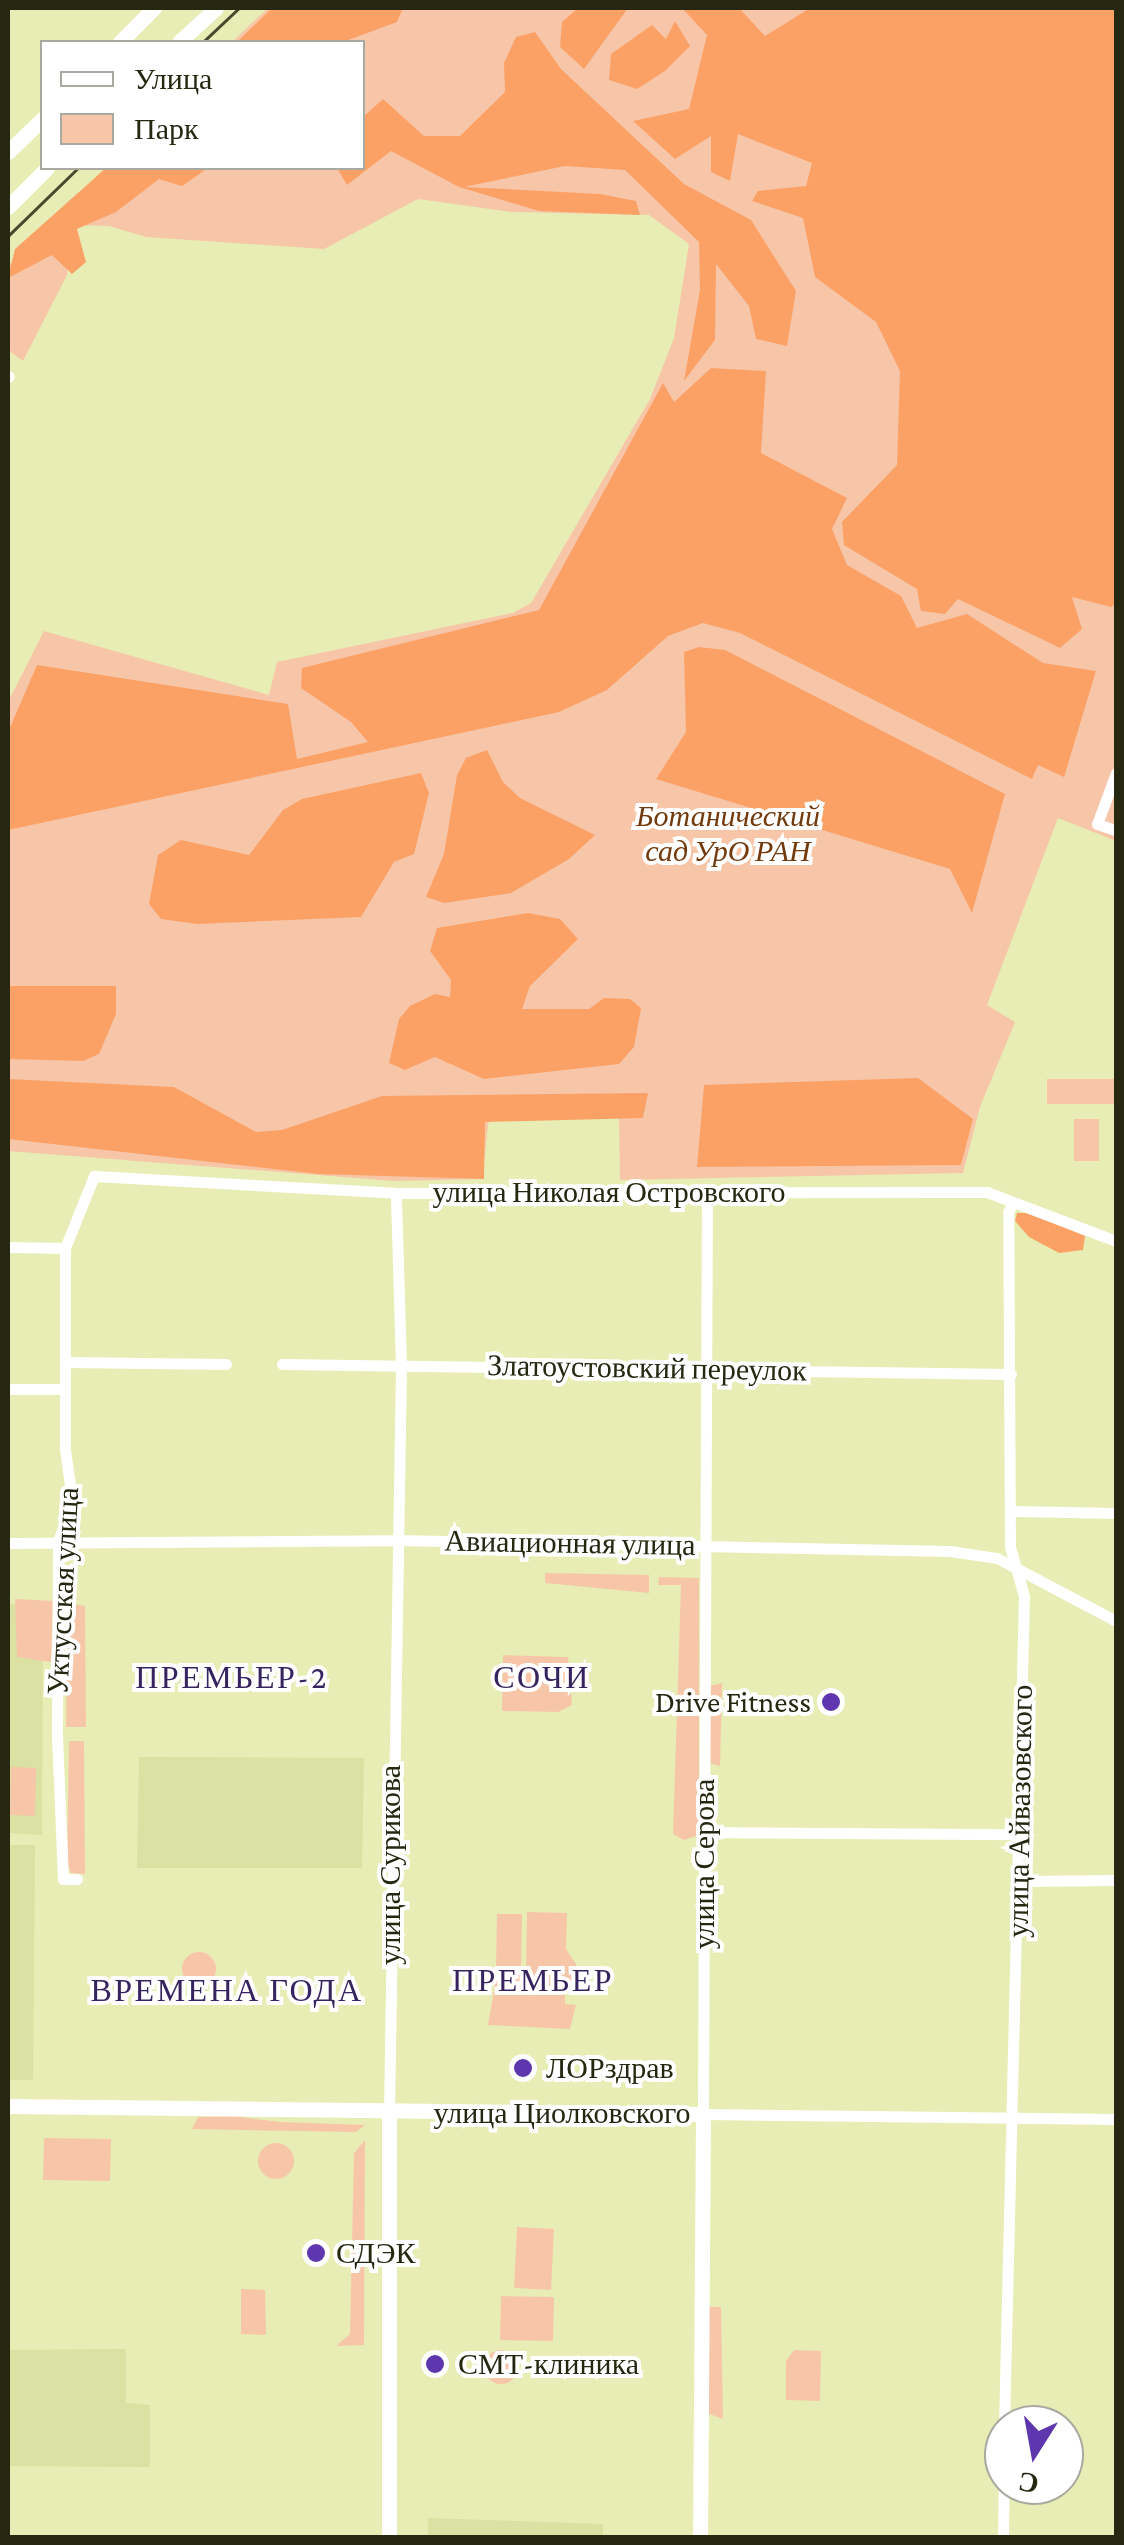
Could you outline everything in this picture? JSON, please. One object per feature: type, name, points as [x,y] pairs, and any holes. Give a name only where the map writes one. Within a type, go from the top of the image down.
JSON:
[{"type":"street","points":[[122,40],[154,8]]},
{"type":"street","points":[[180,40],[216,8]]},
{"type":"street","points":[[8,152],[40,121]]},
{"type":"street","points":[[8,207],[45,170]]},
{"type":"street","points":[[1116,773],[1096,824],[1116,830]]},
{"type":"street","name":"улица Николая Островского","points":[[94,1176],[396,1192],[987,1192],[1116,1241]]},
{"type":"street","name":"Уктусская улица","points":[[77,1879],[63,1878],[58,1542],[72,1500],[65,1389],[65,1248],[94,1176]]},
{"type":"street","name":"улица Серова","points":[[700,2538],[707,1191]]},
{"type":"street","name":"улица Сурикова","points":[[390,2538],[394,1540],[401,1366],[396,1192]]},
{"type":"street","name":"улица Айвазовского","points":[[1005,2405],[1024,1596],[1014,1568],[1010,1511],[1008,1212],[1013,1202]]},
{"type":"street","points":[[8,1247],[65,1248]]},
{"type":"street","points":[[66,1362],[226,1364]]},
{"type":"street","name":"Златоустовский переулок","points":[[282,1364],[1012,1374]]},
{"type":"street","points":[[8,1389],[65,1389]]},
{"type":"street","points":[[1010,1511],[1116,1513]]},
{"type":"street","name":"Авиационная улица","points":[[8,1543],[394,1540],[950,1551],[988,1556],[1116,1621]]},
{"type":"street","points":[[704,1832],[1020,1834]]},
{"type":"street","points":[[1019,1881],[1116,1880]]},
{"type":"street","name":"улица Циолковского","points":[[8,2106],[1116,2119]]},
{"type":"street","points":[[1003,2505],[1003,2538]]},
{"type":"shaded area","points":[[272,8],[403,8],[397,22],[348,40],[239,40]]},
{"type":"shaded area","points":[[578,8],[628,8],[584,69],[560,47],[562,22]]},
{"type":"shaded area","points":[[682,8],[739,8],[765,36],[810,8],[1116,8],[1116,603],[1111,607],[1072,597],[1082,629],[1060,648],[958,599],[945,614],[921,611],[917,589],[844,545],[842,522],[897,465],[900,371],[876,322],[815,277],[803,218],[752,201],[758,191],[806,186],[812,163],[738,134],[730,181],[711,172],[711,136],[675,159],[633,121],[689,109],[707,35]]},
{"type":"shaded area","points":[[675,21],[690,46],[665,71],[637,89],[609,80],[611,54],[652,25],[666,39]]},
{"type":"shaded area","points":[[535,32],[561,69],[684,184],[751,220],[796,291],[787,346],[756,339],[749,306],[716,264],[715,340],[684,381],[700,290],[699,242],[625,170],[565,166],[464,187],[600,194],[636,201],[640,215],[539,211],[459,187],[391,151],[347,185],[338,170],[365,170],[365,115],[383,99],[424,136],[460,136],[505,92],[504,63],[516,37]]},
{"type":"shaded area","points":[[104,170],[205,170],[182,186],[159,179],[116,212],[77,229],[86,262],[72,274],[52,255],[8,278],[15,249]]},
{"type":"shaded area","points":[[711,368],[766,371],[761,453],[847,498],[832,529],[847,565],[901,596],[917,628],[967,614],[1043,663],[1096,671],[1064,777],[1038,765],[1032,779],[740,633],[703,623],[668,636],[607,690],[559,712],[8,830],[8,732],[37,665],[288,704],[297,759],[368,742],[351,722],[301,688],[302,668],[539,610],[663,383],[674,402]]},
{"type":"shaded area","points":[[699,647],[725,650],[1005,794],[972,913],[950,869],[656,779],[686,732],[684,652]]},
{"type":"shaded area","points":[[487,750],[503,782],[520,798],[595,835],[569,859],[511,893],[444,903],[426,897],[444,854],[457,775],[466,758]]},
{"type":"shaded area","points":[[421,773],[429,793],[414,854],[394,862],[361,917],[197,924],[161,919],[149,904],[158,855],[181,840],[249,855],[283,810],[302,799]]},
{"type":"shaded area","points":[[528,913],[560,919],[578,939],[530,986],[522,1009],[589,1009],[604,998],[630,999],[641,1008],[634,1047],[619,1064],[484,1079],[435,1057],[405,1070],[389,1063],[399,1019],[410,1006],[435,994],[450,997],[451,980],[430,951],[437,928]]},
{"type":"shaded area","points":[[8,986],[116,986],[116,1014],[99,1054],[83,1061],[8,1059]]},
{"type":"shaded area","points":[[918,1078],[973,1119],[961,1165],[697,1167],[704,1085]]},
{"type":"shaded area","points":[[8,1079],[174,1087],[256,1132],[282,1130],[382,1096],[648,1093],[643,1118],[485,1122],[484,1179],[318,1174],[8,1139]]},
{"type":"shaded area","points":[[1017,1213],[1031,1213],[1085,1236],[1083,1250],[1059,1253],[1029,1237],[1015,1221]]},
{"type":"shaded area","points":[[8,1604],[43,1605],[42,1835],[8,1833]]},
{"type":"shaded area","points":[[139,1757],[364,1758],[362,1868],[137,1868]]},
{"type":"shaded area","points":[[8,1845],[35,1845],[33,2080],[8,2080]]},
{"type":"shaded area","points":[[126,2349],[126,2403],[150,2405],[150,2467],[8,2466],[8,2350]]},
{"type":"shaded area","points":[[428,2518],[603,2524],[603,2537],[428,2537]]},
{"type":"green space","name":"Ботанический сад УрО РАН","points":[[268,8],[1116,8],[1116,841],[1058,818],[987,1005],[1015,1022],[980,1107],[963,1173],[620,1180],[619,1118],[489,1118],[482,1179],[395,1181],[8,1151],[8,702],[44,631],[269,695],[277,662],[513,613],[531,603],[650,399],[674,338],[689,244],[649,215],[512,212],[418,199],[324,249],[146,237],[109,226],[72,225],[67,275],[23,361],[8,350],[8,266],[103,170],[365,170],[365,40],[234,40]]},
{"type":"green space","points":[[1047,1079],[1116,1079],[1116,1104],[1047,1104]]},
{"type":"green space","points":[[1074,1119],[1099,1119],[1099,1161],[1074,1161]]},
{"type":"green space","points":[[545,1573],[649,1575],[649,1593],[545,1583]]},
{"type":"green space","points":[[659,1577],[699,1578],[699,1835],[684,1840],[673,1834],[681,1585],[658,1585]]},
{"type":"green space","points":[[15,1599],[53,1601],[51,1662],[17,1657]]},
{"type":"green space","points":[[68,1603],[85,1606],[86,1727],[66,1727]]},
{"type":"green space","points":[[503,1655],[568,1657],[572,1705],[558,1712],[502,1711]]},
{"type":"green space","points":[[722,1683],[720,1766],[710,1763],[710,1686]]},
{"type":"green space","points":[[69,1741],[84,1741],[85,1874],[71,1873],[67,1865]]},
{"type":"green space","points":[[11,1767],[36,1768],[35,1816],[10,1815]]},
{"type":"green space","points":[[527,1912],[567,1913],[566,1949],[576,1964],[576,1982],[565,1982],[565,2004],[576,2005],[570,2029],[488,2025],[495,1985],[488,1984],[488,1972],[526,1972]]},
{"type":"green space","points":[[497,1914],[522,1914],[521,1969],[496,1968]]},
{"type":"green space","points":[[199,1952],[211,1957],[216,1969],[211,1981],[199,1986],[187,1981],[182,1969],[187,1957]]},
{"type":"green space","points":[[198,2117],[365,2125],[356,2132],[192,2129]]},
{"type":"green space","points":[[44,2138],[111,2139],[110,2181],[43,2180]]},
{"type":"green space","points":[[365,2140],[364,2345],[336,2346],[350,2334],[354,2153]]},
{"type":"green space","points":[[276,2143],[289,2148],[294,2161],[289,2174],[276,2179],[263,2174],[258,2161],[263,2148]]},
{"type":"green space","points":[[517,2227],[554,2229],[551,2290],[514,2288]]},
{"type":"green space","points":[[241,2289],[265,2290],[266,2335],[241,2334]]},
{"type":"green space","points":[[501,2296],[554,2297],[553,2341],[500,2340]]},
{"type":"green space","points":[[705,2307],[721,2307],[723,2419],[707,2413]]},
{"type":"green space","points":[[501,2350],[513,2355],[518,2367],[513,2379],[501,2384],[489,2379],[484,2367],[489,2355]]},
{"type":"green space","points":[[794,2350],[821,2351],[820,2401],[786,2400],[786,2361]]},
{"type":"tram line","points":[[205,40],[239,8]]},
{"type":"tram line","points":[[8,236],[76,170]]},
{"type":"place","name":"Drive Fitness","points":[[831,1702]]},
{"type":"place","name":"ЛОРздрав","points":[[523,2068]]},
{"type":"place","name":"СДЭК","points":[[316,2253]]},
{"type":"place","name":"СМТ-клиника","points":[[435,2364]]},
{"type":"district","name":"ПРЕМЬЕР-2","points":[[232,1677]]},
{"type":"district","name":"СОЧИ","points":[[542,1677]]},
{"type":"district","name":"ПРЕМЬЕР","points":[[533,1980]]},
{"type":"district","name":"ВРЕМЕНА ГОДА","points":[[227,1990]]}]
